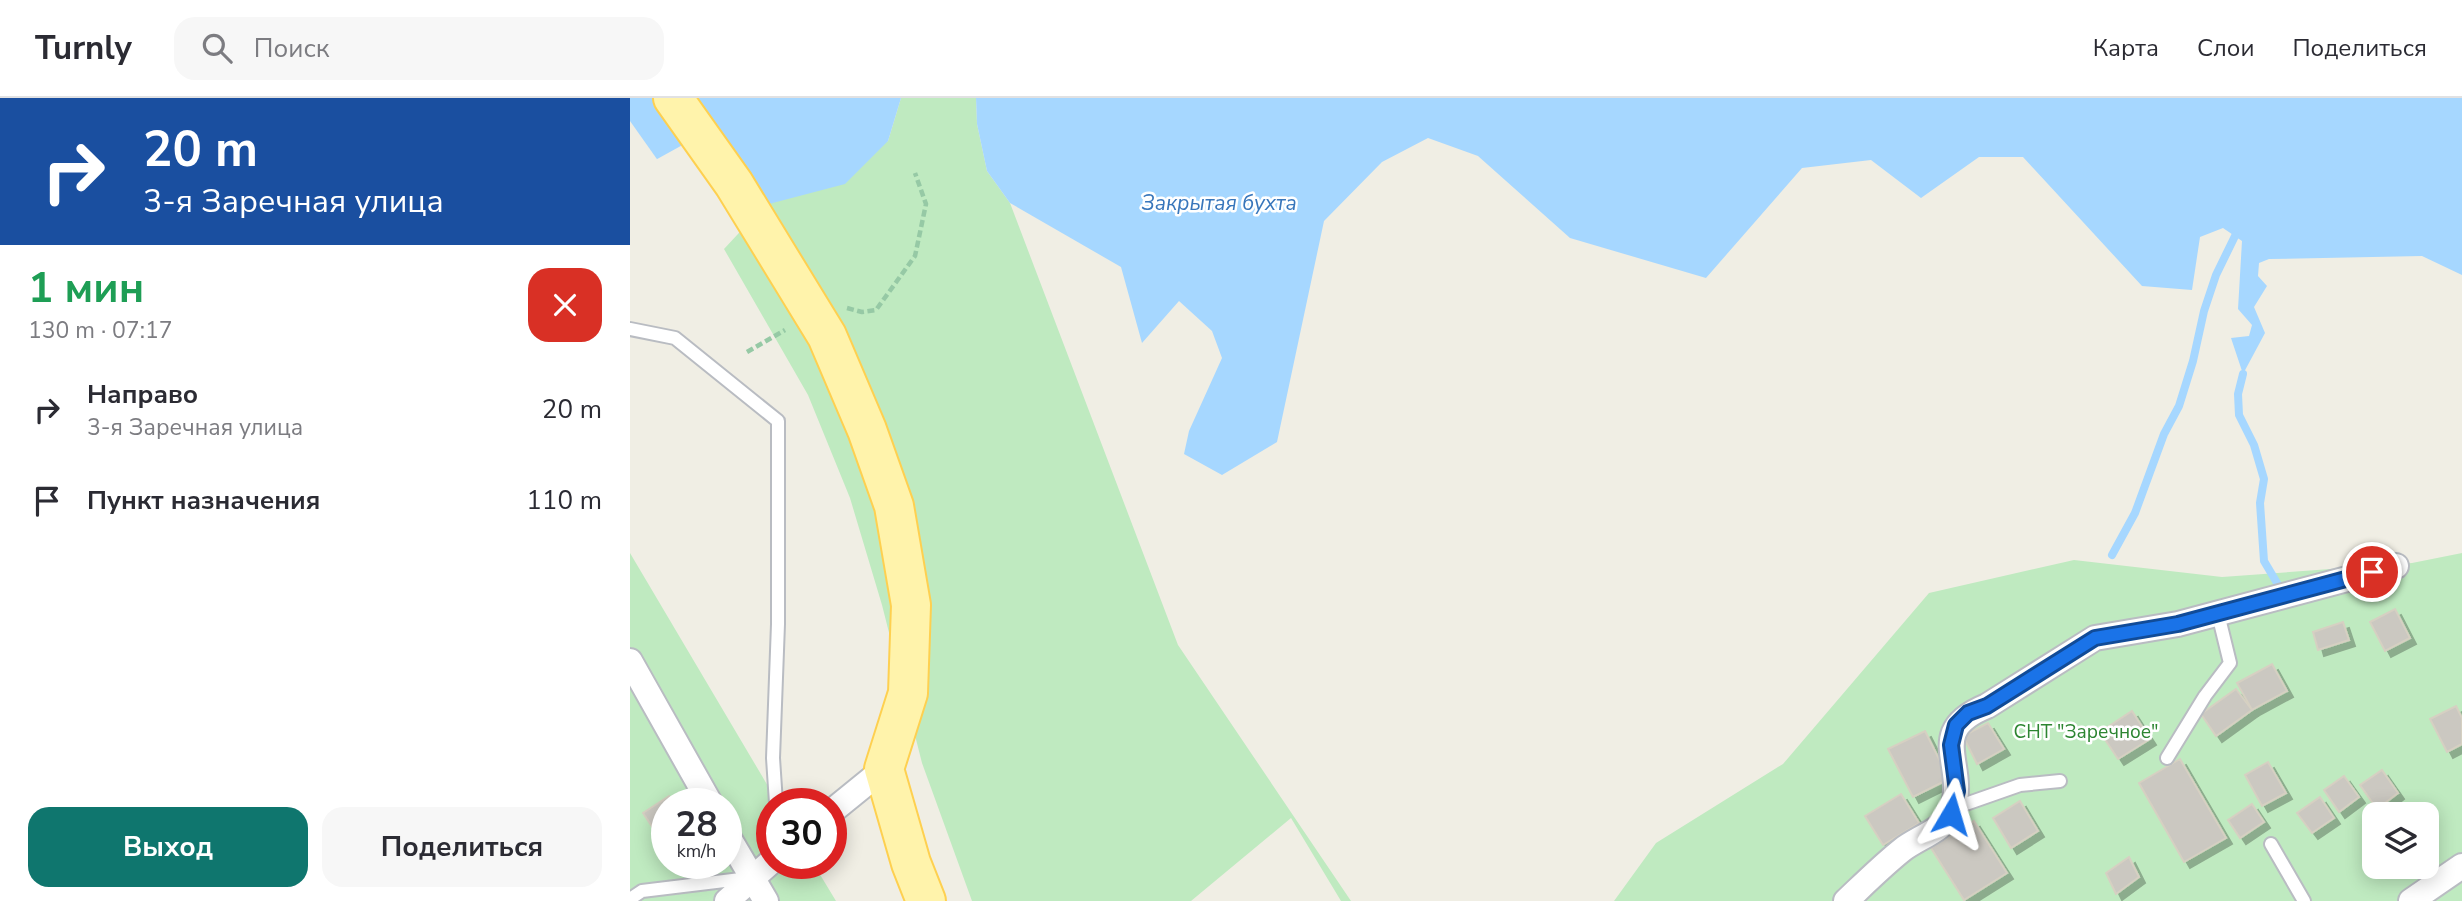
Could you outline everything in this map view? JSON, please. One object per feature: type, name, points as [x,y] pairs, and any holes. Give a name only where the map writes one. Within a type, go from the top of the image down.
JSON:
[{"type":"main road","points":[[673,98],[734,184],[827,336],[867,430],[894,506],[911,605],[908,693],[884,769],[911,863],[926,901]]},
{"type":"street","points":[[1846,901],[1903,849],[1936,830],[1951,814],[1957,791],[1951,745],[1956,725],[1968,713],[1987,706],[2095,638],[2178,624],[2396,566]]},
{"type":"street","points":[[630,661],[702,788]]},
{"type":"street","points":[[847,799],[884,769]]},
{"type":"street","points":[[742,861],[766,901]]},
{"type":"street","points":[[2411,901],[2462,866]]},
{"type":"street","points":[[727,901],[756,873]]},
{"type":"lane","points":[[630,329],[675,338],[778,421],[778,624],[773,758],[775,788]]},
{"type":"lane","points":[[2167,758],[2205,696],[2231,663],[2218,614]]},
{"type":"lane","points":[[1951,814],[1960,806],[2020,785],[2060,781]]},
{"type":"lane","points":[[2271,844],[2304,901]]},
{"type":"lane","points":[[630,899],[642,891],[751,877],[756,869]]},
{"type":"path","points":[[838,306],[862,312],[876,310],[915,256],[926,204],[915,173]]},
{"type":"path","points":[[747,352],[794,324]]},
{"type":"green space","points":[[901,98],[976,98],[977,124],[987,171],[1010,203],[1178,645],[1351,901],[1341,901],[1291,818],[1191,901],[972,901],[922,763],[882,605],[850,498],[808,395],[724,249],[765,205],[888,141]]},
{"type":"green space","points":[[630,553],[769,788],[756,788],[756,879],[823,879],[836,901],[630,901]]},
{"type":"green space","name":"СНТ \"Заречное\"","points":[[2462,553],[2462,901],[1614,901],[1656,843],[1783,764],[1929,593],[2074,560],[2222,577],[2412,563]]},
{"type":"water","points":[[630,98],[901,98],[888,141],[845,184],[765,205],[688,142],[630,174]]},
{"type":"water","name":"Закрытая бухта","points":[[976,98],[2462,98],[2462,275],[2422,256],[2269,259],[2259,263],[2258,276],[2267,286],[2254,307],[2265,333],[2243,374],[2231,338],[2249,336],[2252,325],[2238,309],[2242,241],[2223,228],[2200,237],[2192,290],[2142,286],[2023,157],[1979,157],[1921,198],[1871,160],[1802,168],[1706,278],[1570,238],[1478,156],[1428,138],[1382,162],[1324,221],[1277,442],[1222,475],[1184,454],[1189,431],[1222,358],[1212,331],[1179,301],[1142,343],[1121,267],[1010,203],[987,171],[977,124]]},
{"type":"pier","points":[[630,121],[659,162],[631,177],[630,176]]},
{"type":"building","points":[[2395,609],[2410,638],[2385,651],[2370,622]]},
{"type":"building","points":[[2343,622],[2349,640],[2318,650],[2313,632]]},
{"type":"building","points":[[2272,664],[2287,691],[2252,710],[2237,683]]},
{"type":"building","points":[[2236,689],[2252,710],[2216,736],[2201,714]]},
{"type":"building","points":[[2456,706],[2462,718],[2462,744],[2447,752],[2430,719]]},
{"type":"building","points":[[2132,711],[2150,739],[2118,759],[2100,732]]},
{"type":"building","points":[[1988,723],[2004,749],[1977,764],[1963,736]]},
{"type":"building","points":[[1925,731],[1949,779],[1913,797],[1888,749]]},
{"type":"building","points":[[2180,759],[2226,838],[2184,862],[2139,783]]},
{"type":"building","points":[[2268,762],[2286,793],[2262,806],[2245,775]]},
{"type":"building","points":[[2382,770],[2398,793],[2386,802],[2372,802],[2360,785]]},
{"type":"building","points":[[2344,776],[2359,797],[2339,812],[2324,790]]},
{"type":"building","points":[[1901,794],[1919,823],[1883,845],[1865,816]]},
{"type":"building","points":[[2320,797],[2334,818],[2312,833],[2297,813]]},
{"type":"building","points":[[2020,801],[2038,831],[2011,848],[1993,818]]},
{"type":"building","points":[[2252,804],[2264,822],[2240,838],[2228,820]]},
{"type":"building","points":[[651,808],[651,825],[643,813]]},
{"type":"building","points":[[1974,821],[2007,873],[1964,900],[1931,848]]},
{"type":"building","points":[[2129,857],[2139,877],[2116,894],[2106,873]]},
{"type":"waterway","points":[[2112,555],[2135,513],[2164,434],[2179,406],[2204,311],[2216,275],[2235,236]]},
{"type":"waterway","points":[[2243,374],[2238,394],[2239,415],[2254,445],[2264,479],[2260,503],[2264,561],[2283,593]]},
{"type":"route","points":[[1951,814],[1957,791],[1951,745],[1956,725],[1968,713],[1987,706],[2095,638],[2178,624],[2372,572]]}]
